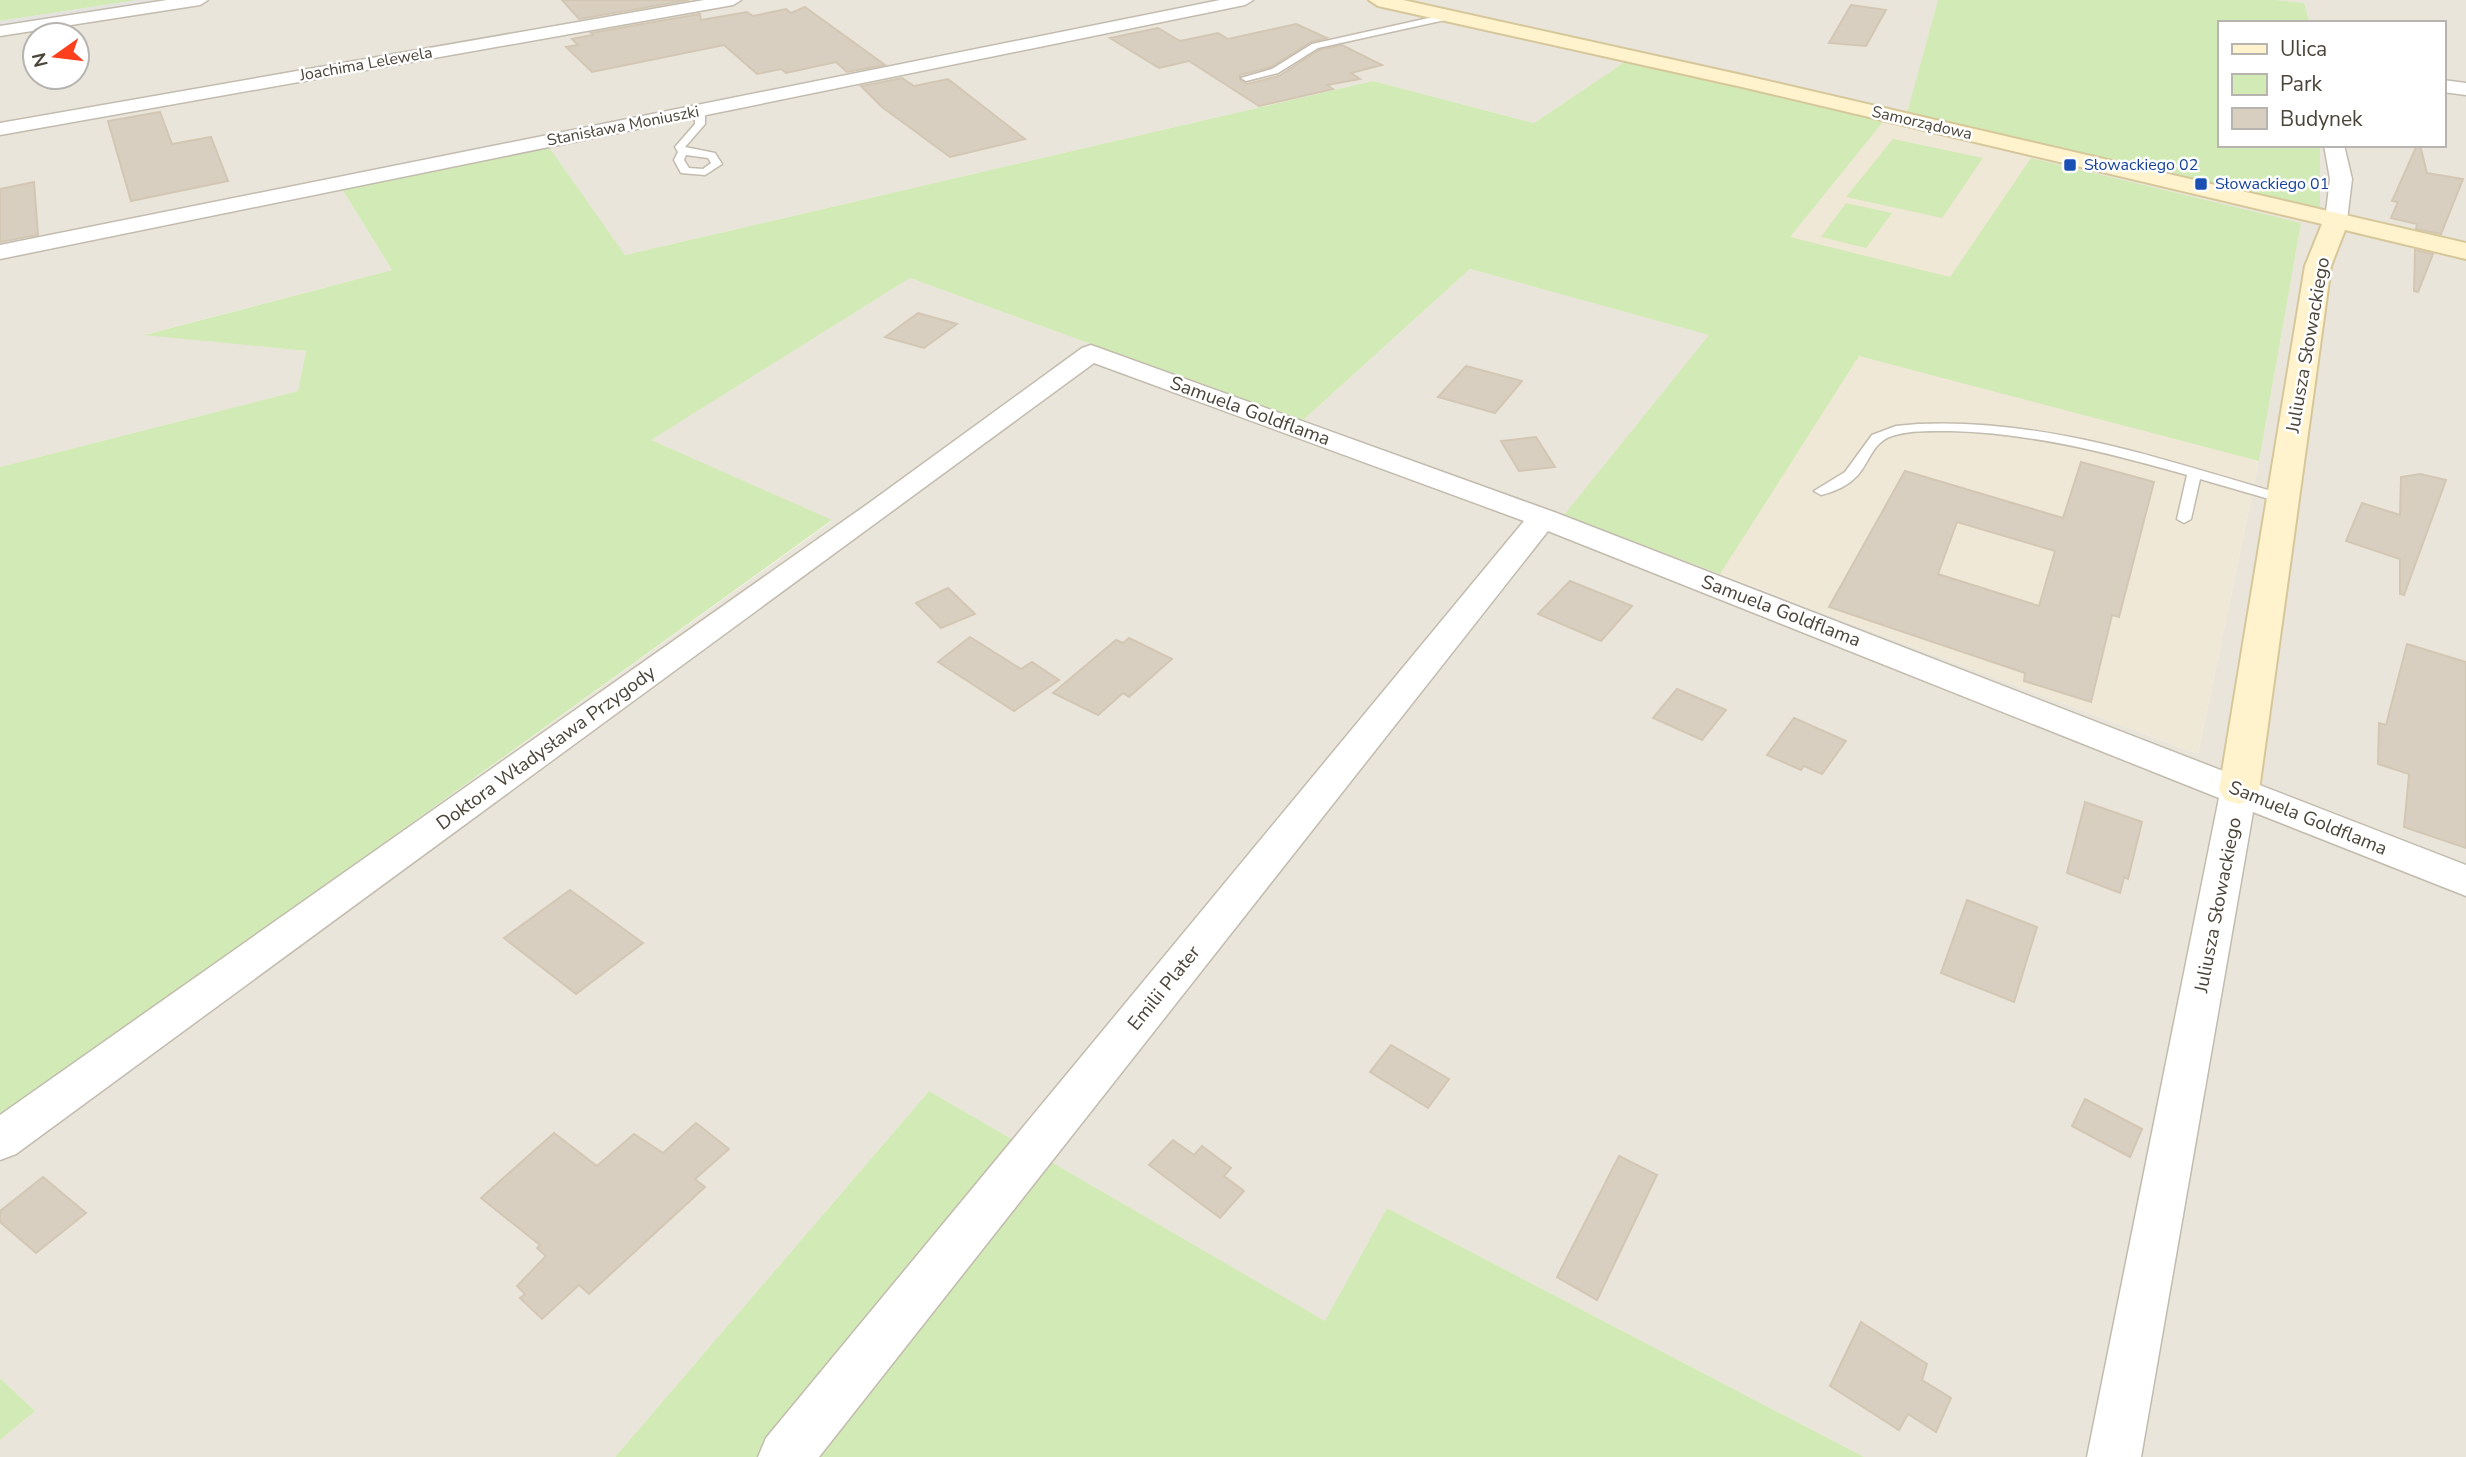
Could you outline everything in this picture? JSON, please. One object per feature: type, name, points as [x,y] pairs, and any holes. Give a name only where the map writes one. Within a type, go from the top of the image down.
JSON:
[{"type":"street","points":[[0,31],[200,0]]},
{"type":"street","name":"Joachima Lelewela","points":[[0,129],[733,0]]},
{"type":"street","name":"Stanisława Moniuszki","points":[[0,252],[1245,0]]},
{"type":"street","name":"Samorządowa","points":[[1378,0],[2466,251]]},
{"type":"street","points":[[2445,86],[2466,89]]},
{"type":"street","name":"Juliusza Słowackiego","points":[[2113,1457],[2239,790],[2318,266],[2336,220],[2341,179],[2334,147]]},
{"type":"street","name":"Samuela Goldflama","points":[[1091,353],[1543,518],[2466,881]]},
{"type":"street","name":"Doktora Władysława Przygody","points":[[0,1140],[879,509],[1091,353]]},
{"type":"street","name":"Emilii Plater","points":[[785,1457],[1543,518]]},
{"type":"lane","points":[[1246,78],[1275,71],[1315,46],[1451,16]]},
{"type":"lane","points":[[683,152],[680,147],[699,124],[700,112]]},
{"type":"lane","points":[[1821,492],[1852,473],[1871,444],[1881,435],[1912,428],[2005,428],[2072,441],[2283,499]]},
{"type":"lane","points":[[2184,519],[2194,475]]},
{"type":"shaded area","points":[[138,0],[1938,0],[1908,113],[2319,209],[2320,147],[2445,147],[2445,21],[2309,21],[2304,3],[2276,0],[2466,0],[2466,1457],[1864,1457],[1387,1208],[1326,1322],[929,1091],[615,1457],[0,1457],[0,1440],[35,1411],[0,1378],[0,1120],[832,521],[650,440],[910,278],[1302,421],[1470,269],[1710,335],[1565,516],[2198,754],[2259,461],[2301,223],[1626,61],[1534,123],[1373,81],[625,255],[342,189],[392,270],[147,334],[306,351],[298,391],[0,467],[0,21]]},
{"type":"shaded area","points":[[138,0],[203,0],[65,21],[21,21],[21,28],[0,31],[0,21]]},
{"type":"shaded area","points":[[1883,122],[2301,223],[2259,461],[2198,754],[1564,515]]},
{"type":"green space","points":[[0,0],[138,0],[0,21]]},
{"type":"green space","points":[[1938,0],[2276,0],[2304,3],[2309,21],[2218,21],[2218,147],[2320,147],[2320,209],[1907,113]]},
{"type":"green space","points":[[1626,61],[1883,122],[1790,237],[1950,277],[2031,158],[2301,223],[2259,461],[1859,356],[1720,574],[1564,515],[1709,335],[1470,269],[1302,421],[910,278],[651,440],[832,520],[0,1120],[0,467],[298,391],[306,351],[144,335],[392,270],[342,189],[548,146],[625,255],[1373,81],[1534,123]]},
{"type":"green space","points":[[1893,139],[1983,158],[1942,218],[1846,197]]},
{"type":"green space","points":[[1846,203],[1892,213],[1866,248],[1821,237]]},
{"type":"green space","points":[[929,1091],[1325,1321],[1387,1208],[1864,1457],[615,1457]]},
{"type":"green space","points":[[0,1378],[35,1411],[0,1440]]},
{"type":"building","points":[[562,0],[689,0],[579,19]]},
{"type":"building","points":[[1851,5],[1886,10],[1866,46],[1829,43]]},
{"type":"building","points":[[805,7],[885,65],[847,72],[836,62],[786,73],[781,69],[757,74],[724,45],[592,72],[566,47],[578,45],[572,39],[593,35],[591,33],[700,14],[701,20],[747,12],[753,16],[786,9],[791,13]]},
{"type":"building","points":[[1296,24],[1327,38],[1311,42],[1271,67],[1240,75],[1240,80],[1247,84],[1279,76],[1319,50],[1342,45],[1382,65],[1351,73],[1360,79],[1327,85],[1333,89],[1259,106],[1189,61],[1159,68],[1110,38],[1158,28],[1180,41],[1218,33],[1228,39]]},
{"type":"building","points":[[902,78],[914,86],[948,79],[1025,139],[950,157],[882,107],[861,86]]},
{"type":"building","points":[[160,112],[172,144],[211,137],[228,181],[131,201],[108,121]]},
{"type":"building","points":[[2416,147],[2420,147],[2427,173],[2463,179],[2441,234],[2416,229],[2417,224],[2391,218],[2398,202],[2392,201]]},
{"type":"building","points":[[34,182],[38,235],[0,242],[0,189]]},
{"type":"building","points":[[2415,250],[2433,254],[2418,292],[2414,291]]},
{"type":"building","points":[[918,313],[957,324],[924,348],[885,337]]},
{"type":"building","points":[[1466,366],[1522,381],[1495,413],[1438,397]]},
{"type":"building","points":[[1536,437],[1555,467],[1519,471],[1501,441]]},
{"type":"building","points":[[2081,462],[2154,482],[2119,617],[2112,615],[2091,702],[2024,681],[2025,673],[1829,607],[1905,471],[2063,518]],"holes":[[[1957,522],[2055,551],[2039,606],[1938,574]]]},
{"type":"building","points":[[2420,474],[2446,480],[2404,595],[2400,594],[2400,559],[2346,541],[2362,503],[2400,515],[2401,477]]},
{"type":"building","points":[[1570,581],[1632,606],[1601,641],[1538,614]]},
{"type":"building","points":[[948,588],[975,614],[941,628],[916,603]]},
{"type":"building","points":[[970,637],[1021,669],[1032,662],[1059,680],[1014,711],[938,662]]},
{"type":"building","points":[[1129,638],[1172,659],[1129,697],[1123,693],[1098,715],[1053,693],[1116,640],[1123,643]]},
{"type":"building","points":[[2407,644],[2466,662],[2466,848],[2404,827],[2409,774],[2378,764],[2379,723],[2386,725]]},
{"type":"building","points":[[1677,689],[1726,710],[1702,740],[1653,718]]},
{"type":"building","points":[[1794,718],[1846,741],[1822,774],[1804,766],[1801,770],[1767,755]]},
{"type":"building","points":[[2085,802],[2142,822],[2128,879],[2124,877],[2120,893],[2067,873]]},
{"type":"building","points":[[570,890],[643,943],[576,994],[504,938]]},
{"type":"building","points":[[1967,900],[2037,927],[2014,1002],[1941,973]]},
{"type":"building","points":[[1391,1045],[1449,1079],[1428,1108],[1370,1072]]},
{"type":"building","points":[[2085,1099],[2142,1129],[2130,1157],[2072,1126]]},
{"type":"building","points":[[696,1123],[729,1149],[695,1179],[705,1187],[589,1294],[579,1285],[542,1319],[520,1298],[525,1294],[517,1286],[546,1256],[537,1248],[540,1245],[481,1198],[554,1133],[597,1166],[634,1134],[663,1153]]},
{"type":"building","points":[[1173,1140],[1194,1155],[1202,1146],[1231,1168],[1224,1176],[1244,1191],[1220,1218],[1149,1165]]},
{"type":"building","points":[[1619,1156],[1657,1175],[1597,1300],[1557,1277]]},
{"type":"building","points":[[43,1177],[86,1213],[36,1253],[0,1222],[0,1211]]},
{"type":"building","points":[[1861,1322],[1927,1364],[1922,1380],[1951,1398],[1936,1432],[1908,1414],[1899,1430],[1830,1386]]},
{"type":"place","name":"Słowackiego 02","points":[[2070,165]]},
{"type":"place","name":"Słowackiego 01","points":[[2201,184]]}]
